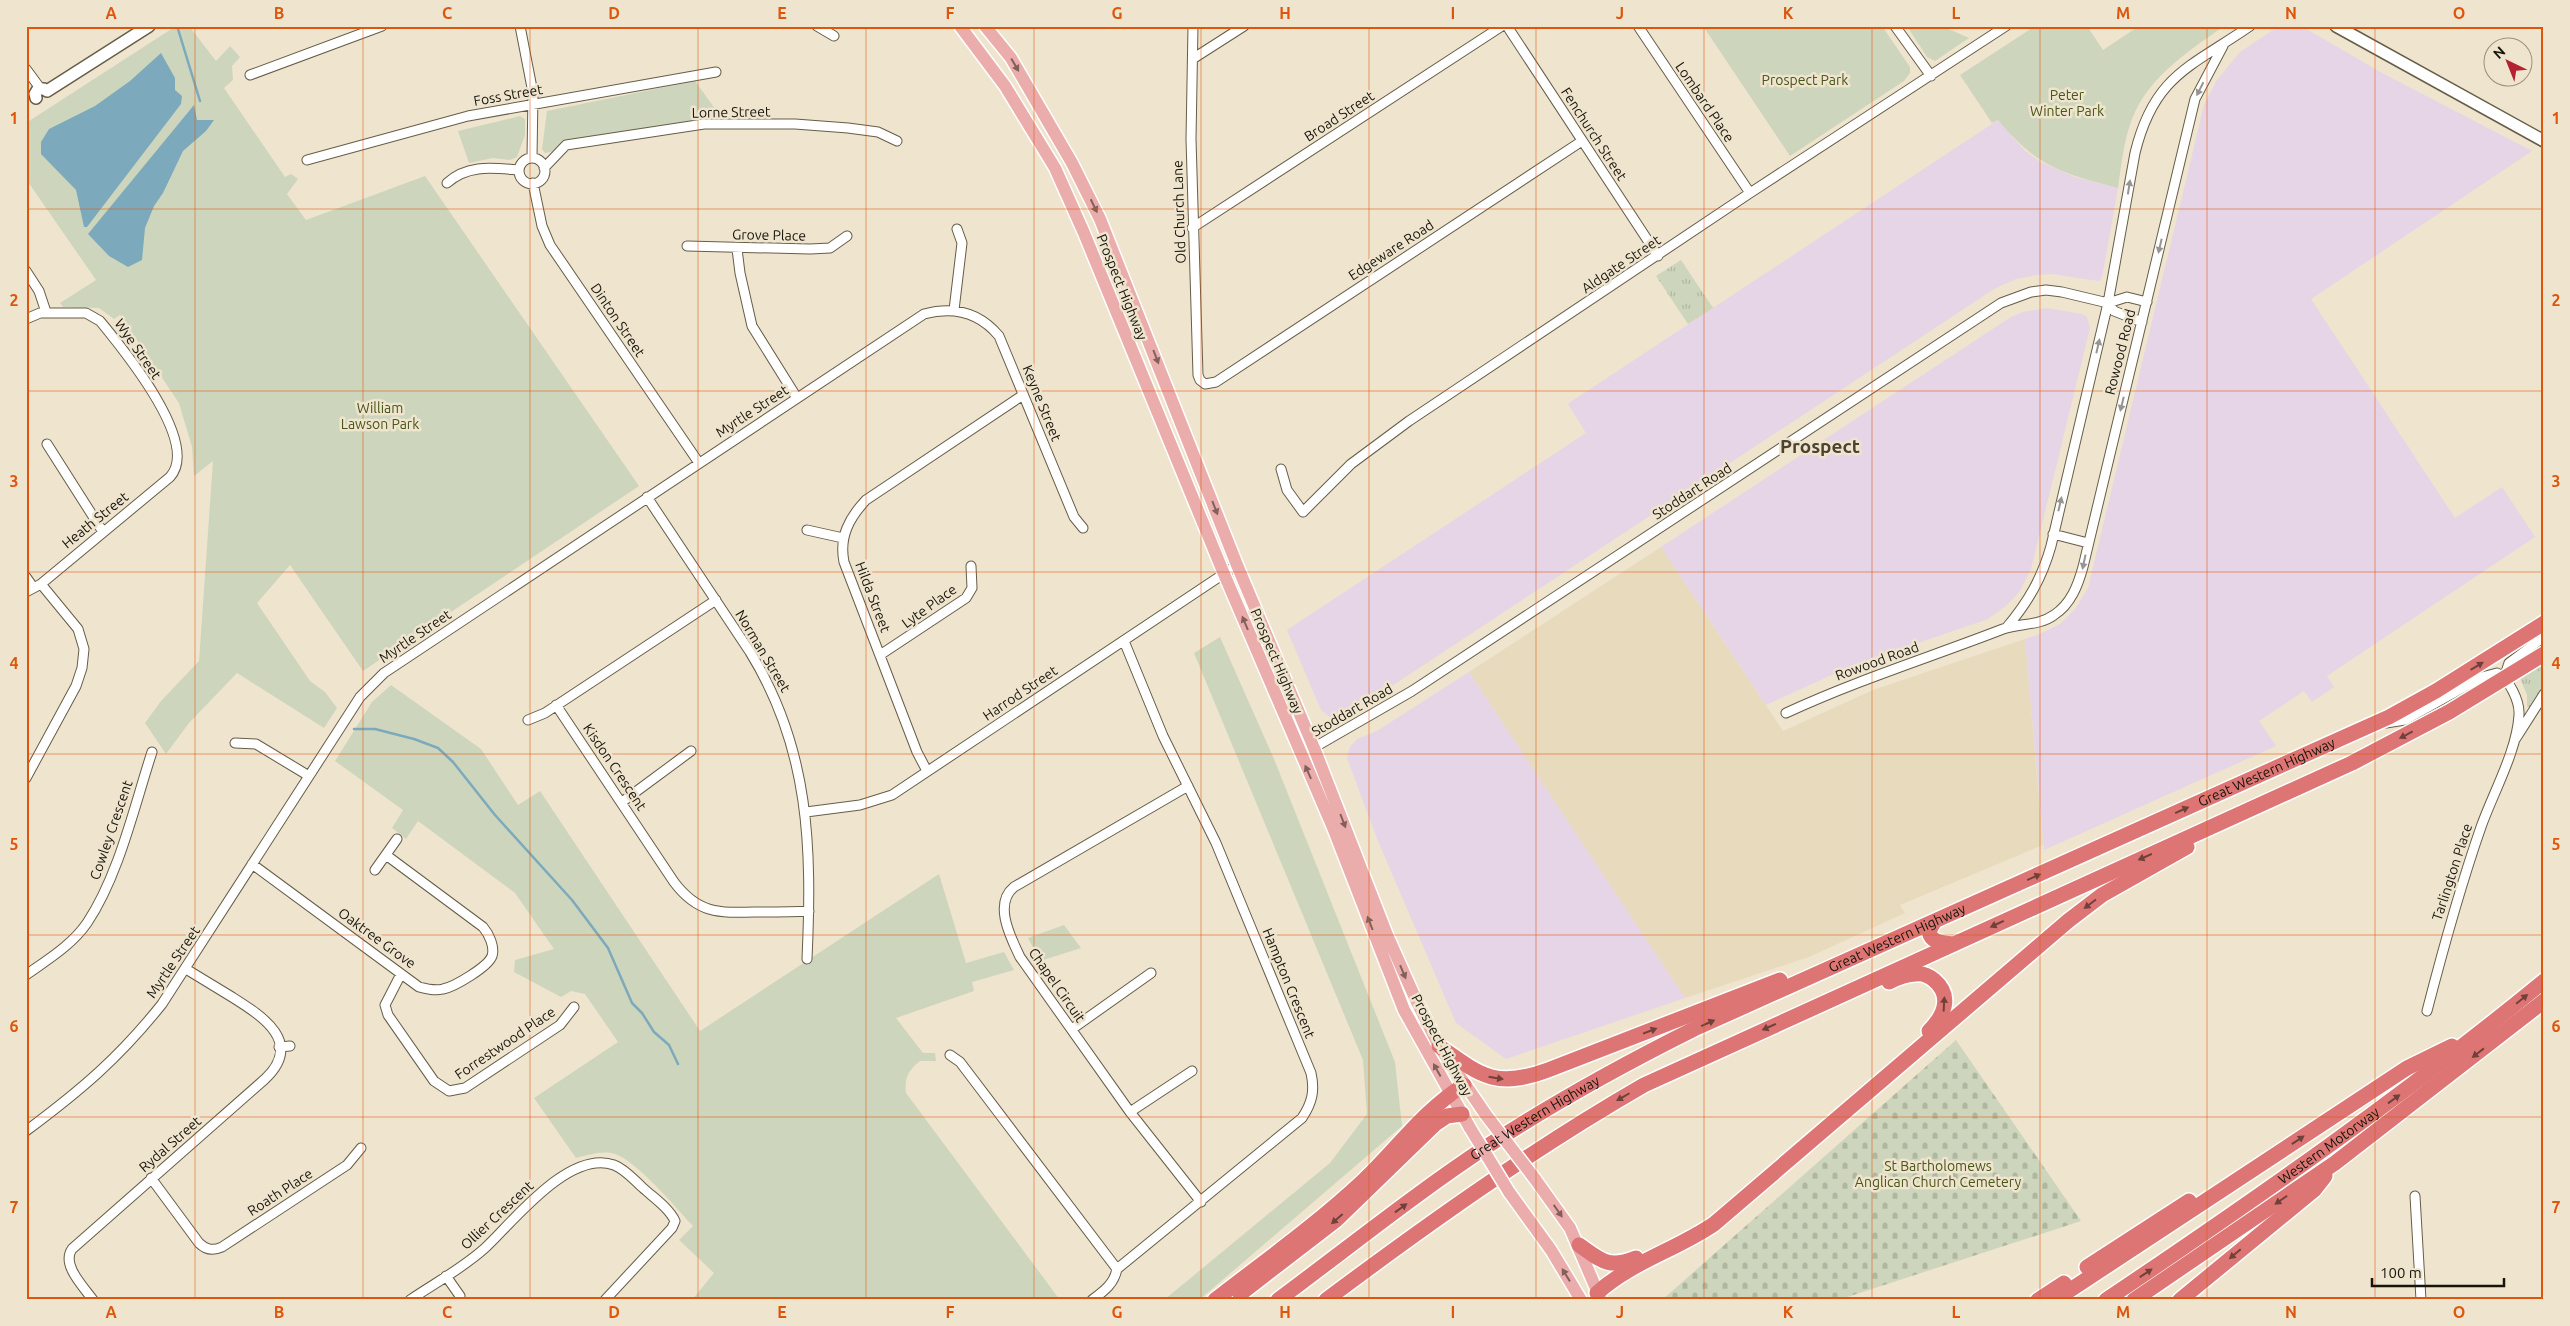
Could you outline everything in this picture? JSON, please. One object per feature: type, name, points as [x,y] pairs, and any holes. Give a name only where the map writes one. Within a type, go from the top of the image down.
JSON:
[{"type":"highway","name":"Great Western Highway","points":[[1278,1300],[1488,1145],[1573,1093],[1694,1029],[2366,727],[2436,691],[2544,623]]},
{"type":"highway","name":"Great Western Highway","points":[[1326,1300],[1480,1188],[1587,1118],[1644,1085],[2360,759],[2449,712],[2544,654]]},
{"type":"highway","points":[[1599,1296],[1630,1268],[1681,1245],[1725,1215],[2011,968],[2102,895],[2269,801]]},
{"type":"highway","points":[[1934,922],[1928,930],[1931,938],[1936,942],[1953,944]]},
{"type":"highway","points":[[1439,1046],[1460,1062],[1481,1074],[1507,1079],[1532,1076],[1808,969],[1878,946]]},
{"type":"highway","points":[[1579,1245],[1601,1260],[1618,1265],[1659,1248],[1699,1227],[1730,1204],[1931,1029],[1941,1015],[1946,1001],[1939,985],[1926,975],[1916,974],[1903,976],[1801,1013]]},
{"type":"highway","name":"Western Motorway","points":[[2106,1300],[2277,1184],[2487,1027],[2544,981]]},
{"type":"highway","name":"Western Motorway","points":[[2134,1300],[2335,1162],[2544,1001]]},
{"type":"highway","points":[[2055,1300],[2407,1068],[2487,1027]]},
{"type":"highway","points":[[1215,1300],[1306,1230],[1355,1188],[1438,1103],[1464,1085]]},
{"type":"highway","points":[[1232,1300],[1336,1220],[1435,1124],[1447,1116],[1462,1114]]},
{"type":"highway","points":[[2180,1300],[2314,1190],[2335,1162]]},
{"type":"highway","points":[[2038,1300],[2172,1212],[2258,1167]]},
{"type":"main road","points":[[37,96],[149,26]]},
{"type":"main road","name":"Prospect Highway","points":[[960,26],[1005,86],[1055,168],[1088,242],[1224,574],[1334,830],[1404,1010],[1470,1128],[1509,1192],[1550,1250],[1581,1300]]},
{"type":"main road","name":"Prospect Highway","points":[[985,26],[1011,58],[1072,163],[1100,219],[1237,566],[1314,748],[1387,935],[1416,1000],[1439,1046],[1464,1085],[1570,1228],[1579,1245],[1599,1296]]},
{"type":"main road","points":[[2336,26],[2544,141]]},
{"type":"street","points":[[250,75],[382,26]]},
{"type":"street","points":[[520,26],[534,105],[532,158]]},
{"type":"street","points":[[817,26],[834,36]]},
{"type":"street","name":"Old Church Lane","points":[[1193,26],[1194,58],[1190,139],[1198,375],[1205,384],[1216,382]]},
{"type":"street","points":[[1194,58],[1244,26]]},
{"type":"street","name":"Broad Street","points":[[1192,228],[1502,26]]},
{"type":"street","name":"Fenchurch Street","points":[[1507,26],[1658,256]]},
{"type":"street","name":"Lombard Place","points":[[1638,26],[1750,193]]},
{"type":"street","points":[[1895,26],[1931,76]]},
{"type":"street","name":"Aldgate Street","points":[[1280,469],[1287,490],[1303,512],[1351,464],[1409,421],[1750,193],[2006,26]]},
{"type":"street","name":"Rowood Road","points":[[2007,628],[2025,606],[2041,578],[2053,534],[2108,303],[2135,152],[2145,120],[2158,96],[2193,61],[2223,46],[2250,26]]},
{"type":"street","name":"Rowood Road","points":[[1786,713],[1833,691],[2007,628],[2043,621],[2061,609],[2079,581],[2196,99],[2223,46]]},
{"type":"street","points":[[26,69],[37,96]]},
{"type":"street","name":"Foss Street","points":[[307,160],[468,116],[716,72]]},
{"type":"street","name":"Lorne Street","points":[[544,168],[566,145],[704,124],[794,124],[848,128],[878,132],[897,141]]},
{"type":"street","name":"Edgeware Road","points":[[1216,382],[1582,141]]},
{"type":"street","points":[[532,158],[540,161],[544,168],[541,180],[533,183],[523,180],[519,170],[522,162],[532,158]]},
{"type":"street","points":[[447,183],[457,174],[481,167],[519,170]]},
{"type":"street","name":"Dinton Street","points":[[533,183],[542,226],[550,246],[699,463]]},
{"type":"street","points":[[954,310],[962,243],[957,229]]},
{"type":"street","name":"Grove Place","points":[[687,246],[737,249],[830,248],[847,236]]},
{"type":"street","points":[[737,249],[740,273],[752,326],[797,398]]},
{"type":"street","points":[[26,271],[39,291],[46,312]]},
{"type":"street","name":"Stoddart Road","points":[[1301,755],[1420,686],[2000,303],[2031,292],[2046,290],[2108,303],[2127,297],[2147,302]]},
{"type":"street","name":"Stoddart Road","points":[[2108,303],[2114,311],[2142,322]]},
{"type":"street","name":"Myrtle Street","points":[[26,1131],[91,1081],[119,1054],[162,1004],[360,697],[379,677],[924,314],[954,310]]},
{"type":"street","name":"Keyne Street","points":[[954,310],[974,315],[989,325],[999,336],[1074,517],[1083,528]]},
{"type":"street","name":"Wye Street","points":[[26,319],[46,312],[86,313],[100,320],[128,357],[170,423],[177,444],[178,465]]},
{"type":"street","name":"Hilda Street","points":[[927,771],[917,752],[844,562],[843,538],[848,522],[866,500],[1023,395]]},
{"type":"street","points":[[47,444],[103,532]]},
{"type":"street","name":"Heath Street","points":[[33,588],[170,476],[178,465]]},
{"type":"street","name":"Norman Street","points":[[648,497],[757,663],[778,703],[792,742],[806,812],[809,911],[808,959]]},
{"type":"street","points":[[807,530],[843,538]]},
{"type":"street","points":[[2053,534],[2088,543]]},
{"type":"street","name":"Lyte Place","points":[[880,655],[966,598],[972,588],[971,566]]},
{"type":"street","name":"Harrod Street","points":[[806,812],[878,801],[892,795],[1237,566]]},
{"type":"street","points":[[26,577],[33,588],[78,629],[84,649],[82,668],[76,686],[26,778]]},
{"type":"street","points":[[528,720],[538,718],[716,600]]},
{"type":"street","points":[[2366,727],[2405,720],[2486,675],[2496,673],[2504,678],[2509,662],[2544,636]]},
{"type":"street","name":"Hampton Crescent","points":[[1092,1300],[1108,1288],[1115,1278],[1117,1269],[1302,1118],[1311,1104],[1314,1086],[1311,1072],[1216,843],[1163,736],[1124,641]]},
{"type":"street","name":"Tarlington Place","points":[[2427,1010],[2459,889],[2513,744],[2519,714],[2514,695],[2504,678]]},
{"type":"street","name":"Tarlington Place","points":[[2513,744],[2544,694]]},
{"type":"street","name":"Kisdon Crescent","points":[[556,706],[679,889],[697,905],[722,913],[809,911]]},
{"type":"street","points":[[235,743],[256,744],[309,776]]},
{"type":"street","points":[[622,802],[691,751]]},
{"type":"street","name":"Cowley Crescent","points":[[26,975],[65,946],[87,924],[112,875],[152,752]]},
{"type":"street","name":"Chapel Circuit","points":[[1188,786],[1014,888],[1006,897],[1005,916],[1020,957],[1130,1112],[1201,1202]]},
{"type":"street","points":[[375,870],[397,839]]},
{"type":"street","points":[[386,855],[480,924],[490,940],[492,951],[490,959],[500,965]]},
{"type":"street","name":"Oaktree Grove","points":[[252,864],[401,974],[424,988],[444,989],[456,984],[490,959]]},
{"type":"street","points":[[186,969],[264,1018],[274,1029],[279,1047],[290,1046]]},
{"type":"street","name":"Forrestwood Place","points":[[401,974],[385,1005],[388,1015],[445,1095],[465,1088],[560,1026],[574,1007]]},
{"type":"street","points":[[1072,1029],[1151,974]]},
{"type":"street","name":"Rydal Street","points":[[93,1300],[66,1256],[74,1246],[269,1076],[277,1062],[279,1047]]},
{"type":"street","points":[[950,1055],[960,1062],[1117,1269]]},
{"type":"street","points":[[1130,1112],[1192,1071]]},
{"type":"street","name":"Roath Place","points":[[152,1178],[198,1243],[208,1254],[222,1247],[347,1165],[360,1148]]},
{"type":"street","name":"Ollier Crescent","points":[[410,1300],[487,1246],[535,1196],[586,1165],[600,1162],[620,1168],[668,1211],[675,1221],[672,1228],[605,1300]]},
{"type":"street","points":[[2415,1196],[2421,1300]]},
{"type":"street","points":[[446,1276],[460,1296]]},
{"type":"shaded area","points":[[2279,26],[2303,27],[2384,74],[2532,151],[2311,299],[2455,518],[2502,487],[2535,537],[2327,676],[2334,687],[2312,702],[2304,691],[2259,721],[2276,746],[2044,850],[2025,639],[2060,624],[2076,608],[2088,588],[2204,105],[2217,80],[2240,52]]},
{"type":"shaded area","points":[[1998,120],[2025,151],[2041,162],[2075,177],[2118,188],[2102,278],[2099,281],[2051,274],[2036,275],[2016,279],[1994,289],[1366,703],[1337,716],[1330,717],[1321,710],[1287,630],[1586,433],[1569,403]]},
{"type":"shaded area","points":[[2047,308],[2082,314],[2087,317],[2090,328],[2031,569],[2020,591],[2006,606],[1988,619],[1851,666],[1766,705],[1661,547],[2011,317],[2023,312]]},
{"type":"shaded area","points":[[1661,547],[1783,731],[1873,690],[2025,639],[2043,845],[1900,905],[1905,913],[1809,957],[1685,998],[1469,672]]},
{"type":"shaded area","points":[[1469,672],[1685,998],[1506,1059],[1456,1023],[1378,841],[1347,758],[1350,747],[1357,739],[1377,731]]},
{"type":"green space","name":"William Lawson Park","points":[[176,26],[189,26],[216,61],[230,46],[240,57],[232,66],[233,80],[224,88],[285,177],[291,174],[298,179],[287,194],[306,220],[425,176],[639,486],[363,671],[290,565],[257,603],[310,681],[325,692],[337,708],[324,728],[237,673],[189,723],[166,754],[145,723],[161,701],[199,661],[213,461],[194,476],[192,447],[179,403],[120,315],[114,319],[99,308],[63,307],[60,303],[96,280],[26,179],[26,123]]},
{"type":"green space","name":"Prospect Park","points":[[1703,26],[1882,26],[1910,67],[1910,73],[1904,81],[1790,156]]},
{"type":"green space","points":[[1907,26],[1942,26],[1969,38],[1935,61],[1927,57]]},
{"type":"green space","name":"Peter Winter Park","points":[[2035,26],[2087,26],[2103,50],[2139,26],[2224,26],[2181,57],[2155,82],[2144,96],[2127,135],[2118,188],[2081,178],[2038,158],[2012,136],[1998,120],[1992,123],[1960,75]]},
{"type":"green space","points":[[695,81],[721,117],[565,141],[551,152],[545,153],[542,149],[547,111]]},
{"type":"green space","points":[[520,116],[525,119],[525,135],[517,157],[510,160],[493,158],[469,163],[458,131]]},
{"type":"green space","points":[[1681,260],[1713,308],[1688,324],[1656,276]]},
{"type":"green space","points":[[1220,637],[1274,759],[1395,1062],[1402,1126],[1199,1300],[1164,1300],[1330,1163],[1367,1114],[1363,1060],[1194,653]]},
{"type":"green space","points":[[2544,661],[2544,684],[2530,707],[2527,707],[2527,695],[2520,678]]},
{"type":"green space","points":[[391,685],[481,749],[518,805],[540,791],[700,1031],[939,874],[966,963],[1004,952],[1014,970],[972,982],[974,991],[896,1018],[923,1053],[935,1053],[936,1061],[920,1061],[910,1071],[906,1083],[906,1093],[1060,1300],[692,1300],[714,1273],[679,1240],[693,1226],[645,1175],[624,1159],[615,1154],[606,1153],[596,1153],[576,1158],[534,1098],[618,1042],[585,994],[571,991],[561,997],[514,972],[515,960],[554,949],[515,893],[418,821],[406,839],[392,828],[403,810],[335,761],[372,702]]},
{"type":"green space","points":[[1064,925],[1081,948],[1040,961],[1028,938]]},
{"type":"green space","name":"St Bartholomews Anglican Church Cemetery","points":[[1956,1040],[2081,1221],[1838,1300],[1662,1300]]},
{"type":"water","points":[[161,53],[175,78],[175,90],[182,96],[181,104],[87,227],[84,227],[76,190],[41,154],[41,142],[49,129],[95,106],[130,81]]},
{"type":"water","points":[[194,105],[197,120],[214,120],[206,131],[183,151],[163,193],[154,206],[145,228],[142,260],[128,267],[109,256],[88,234]]},
{"type":"waterway","points":[[178,29],[200,101]]},
{"type":"waterway","points":[[354,729],[375,729],[414,739],[438,748],[453,762],[495,815],[572,900],[608,948],[632,1003],[642,1013],[654,1032],[669,1045],[678,1064]]},
{"type":"district","name":"Prospect","points":[[1820,446]]}]
